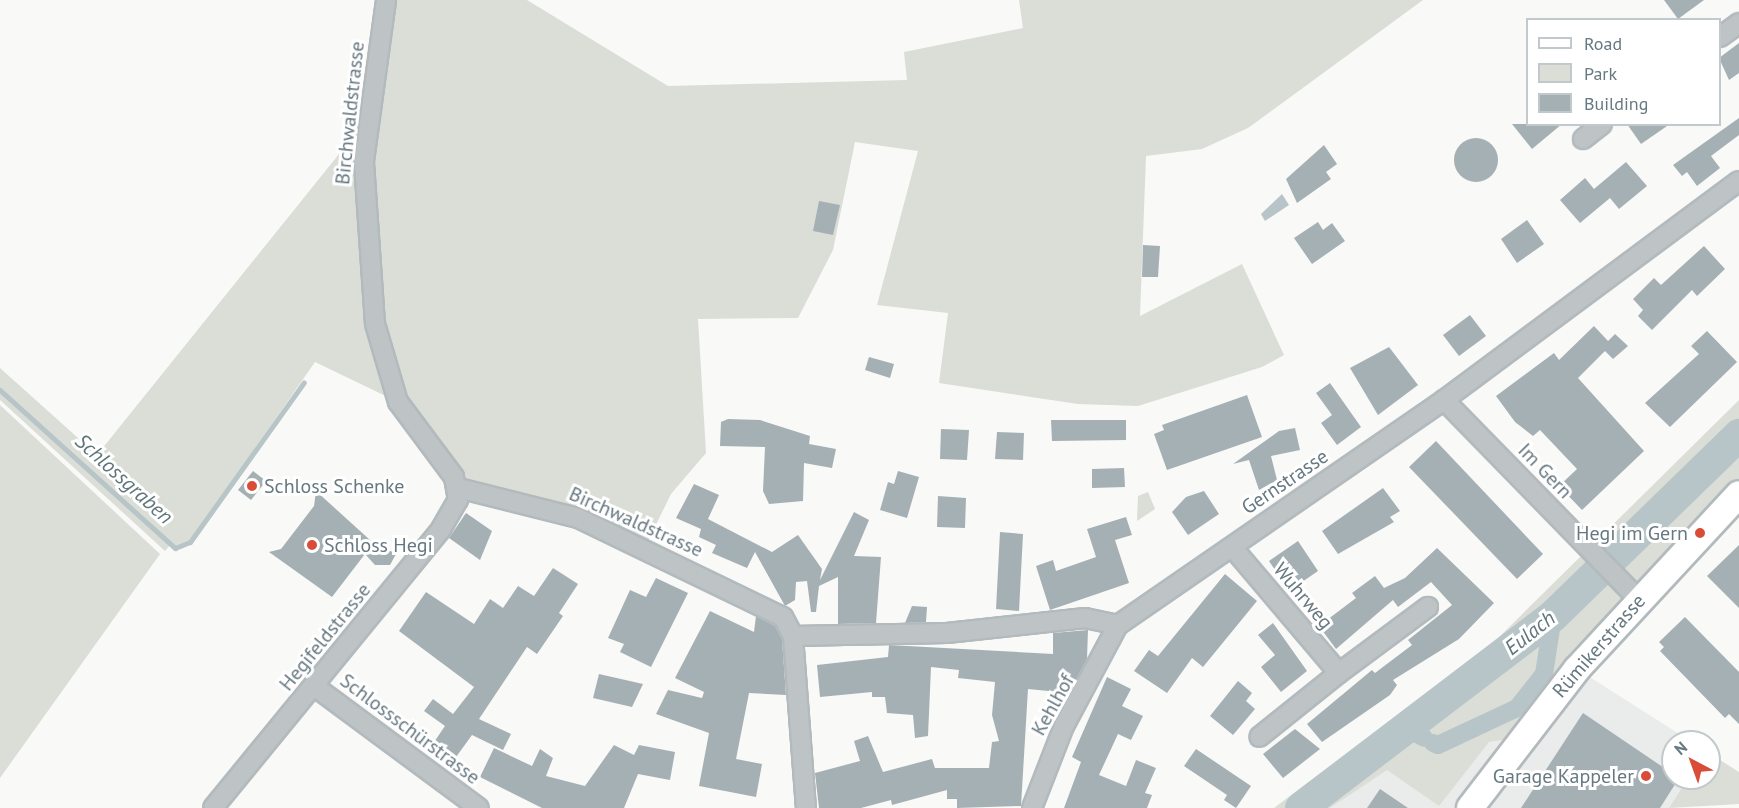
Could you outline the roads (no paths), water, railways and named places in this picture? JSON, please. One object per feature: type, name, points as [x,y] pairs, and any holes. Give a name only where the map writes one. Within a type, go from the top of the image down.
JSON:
[{"type":"main road","name":"Rümikerstrasse","points":[[1470,808],[1514,747],[1638,599],[1739,494]]},
{"type":"street","name":"Birchwaldstrasse","points":[[386,0],[364,161],[375,324],[398,402],[458,488],[578,518],[766,605],[787,621],[793,636]]},
{"type":"street","points":[[1721,36],[1739,23]]},
{"type":"street","points":[[1583,139],[1599,126]]},
{"type":"street","name":"Gernstrasse","points":[[1118,625],[1444,400],[1739,181]]},
{"type":"street","name":"Im Gern","points":[[1444,400],[1638,599]]},
{"type":"street","name":"Hegifeldstrasse","points":[[213,808],[447,522],[458,488]]},
{"type":"street","name":"Wuhrweg","points":[[1232,547],[1339,673]]},
{"type":"street","points":[[1258,738],[1339,673],[1428,607]]},
{"type":"street","points":[[806,808],[793,636],[946,633],[1085,618],[1118,625]]},
{"type":"street","name":"Kehlhof","points":[[1032,808],[1059,736],[1118,625]]},
{"type":"street","name":"Schlossschürstrasse","points":[[314,686],[479,808]]},
{"type":"waterway","name":"Schlossgraben","points":[[0,390],[175,548],[190,542],[304,382]]},
{"type":"waterway","name":"Eulach","points":[[1301,808],[1553,616],[1739,435]]},
{"type":"waterway","points":[[1433,743],[1438,745],[1517,708],[1544,674],[1553,616]]},
{"type":"waterway","points":[[1408,729],[1424,738]]},
{"type":"place","name":"Schloss Schenke","points":[[252,486]]},
{"type":"place","name":"Hegi im Gern","points":[[1700,533]]},
{"type":"place","name":"Schloss Hegi","points":[[312,545]]},
{"type":"place","name":"Garage Kappeler","points":[[1646,776]]}]
